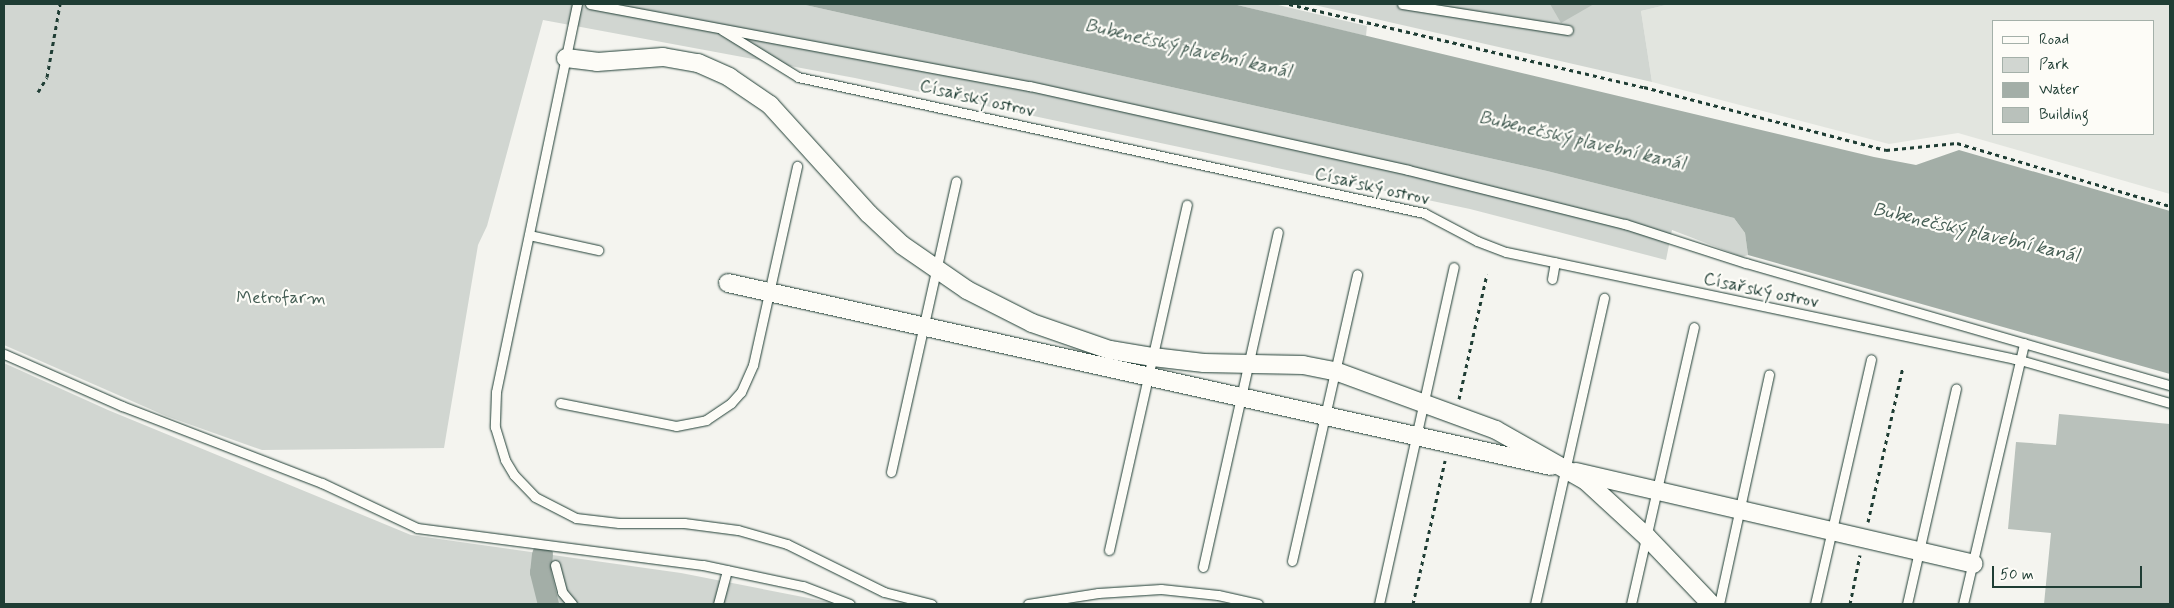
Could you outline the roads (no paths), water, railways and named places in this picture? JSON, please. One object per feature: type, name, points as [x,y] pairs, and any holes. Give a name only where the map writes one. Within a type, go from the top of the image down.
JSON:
[{"type":"street","points":[[566,58],[597,62],[663,57],[698,64],[729,77],[770,105],[869,214],[936,270],[999,308],[1032,323],[1110,350],[1153,357],[1204,363],[1303,365],[1335,371],[1496,430],[1586,482],[1647,537],[1710,604]]},
{"type":"street","points":[[728,283],[1416,435],[1973,564]]},
{"type":"lane","points":[[577,4],[494,409],[495,427],[505,460],[534,497],[561,513],[591,521],[711,525],[764,536],[809,554],[884,592],[931,604]]},
{"type":"lane","name":"Císařský ostrov","points":[[590,4],[1030,86],[1408,170],[1625,224],[1746,263],[2170,385]]},
{"type":"lane","points":[[1402,4],[1568,30]]},
{"type":"lane","name":"Císařský ostrov","points":[[717,27],[798,77],[1424,213],[1477,241],[1506,252],[2020,360],[2170,403]]},
{"type":"lane","points":[[560,403],[660,425],[683,425],[706,420],[731,402],[748,379],[797,166]]},
{"type":"lane","points":[[891,472],[956,181]]},
{"type":"lane","points":[[1109,550],[1187,205]]},
{"type":"lane","points":[[1203,566],[1278,232]]},
{"type":"lane","points":[[529,235],[598,250]]},
{"type":"lane","points":[[1552,279],[1555,262]]},
{"type":"lane","points":[[1379,604],[1454,267]]},
{"type":"lane","points":[[1292,561],[1357,274]]},
{"type":"lane","points":[[1535,604],[1604,298]]},
{"type":"lane","points":[[1631,604],[1694,327]]},
{"type":"lane","points":[[1963,604],[2024,343]]},
{"type":"lane","points":[[4,354],[122,406],[322,483],[417,528],[727,570],[803,586],[850,604]]},
{"type":"lane","points":[[1815,604],[1870,359]]},
{"type":"lane","points":[[1719,604],[1769,374]]},
{"type":"lane","points":[[1907,604],[1956,388]]},
{"type":"lane","points":[[555,565],[562,592],[572,604]]},
{"type":"lane","points":[[718,604],[727,570]]},
{"type":"lane","points":[[1028,604],[1098,593],[1161,588],[1218,595],[1258,604]]},
{"type":"water","name":"Bubenečský plavební kanál","points":[[801,4],[1233,4],[1874,157],[1916,165],[1959,150],[2170,211],[2170,374],[1748,255],[1745,233],[1734,218],[1547,171]]},
{"type":"waterway","points":[[542,554],[540,572],[548,604]]},
{"type":"park label","name":"Metrofarm","points":[[281,298]]}]
